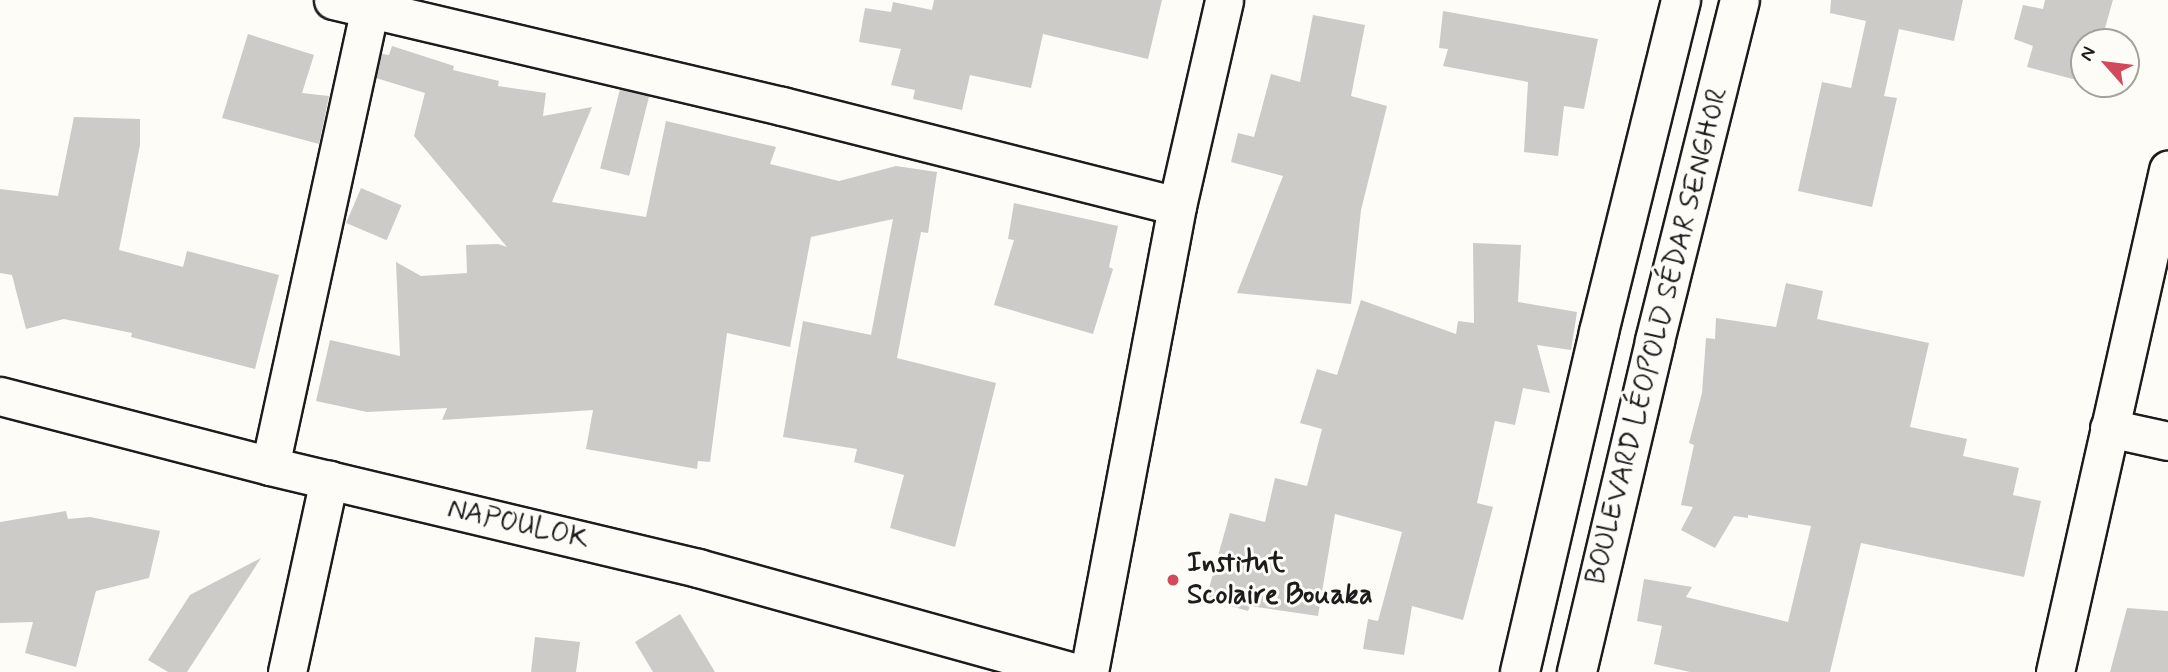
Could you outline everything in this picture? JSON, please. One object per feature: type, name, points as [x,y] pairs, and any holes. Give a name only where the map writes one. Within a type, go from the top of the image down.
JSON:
[{"type":"main road","name":"BOULEVARD LÉOPOLD SÉDAR SENGHOR","points":[[1520,672],[1599,332],[1681,0]]},
{"type":"main road","name":"BOULEVARD LÉOPOLD SÉDAR SENGHOR","points":[[1577,672],[1655,341],[1740,0]]},
{"type":"street","points":[[332,0],[782,106],[1177,206]]},
{"type":"street","points":[[1089,672],[1177,206],[1224,0]]},
{"type":"street","points":[[270,466],[369,9]]},
{"type":"street","points":[[2055,672],[2168,170]]},
{"type":"street","name":"NAPOULOK","points":[[0,396],[270,466],[698,568],[1073,672]]},
{"type":"street","points":[[2109,428],[2168,441]]},
{"type":"street","points":[[287,672],[329,480]]},
{"type":"building","points":[[934,0],[1162,0],[1148,59],[1043,34],[1031,88],[970,75],[962,110],[913,99],[915,90],[891,85],[901,49],[859,42],[865,8],[891,12],[893,2],[932,10]]},
{"type":"building","points":[[1831,0],[1963,0],[1954,41],[1899,29],[1884,96],[1897,98],[1872,207],[1798,191],[1822,82],[1851,88],[1866,21],[1830,13]]},
{"type":"building","points":[[2045,0],[2113,0],[2105,28],[2070,28],[2070,78],[2027,67],[2033,46],[2014,39],[2023,5],[2043,9]]},
{"type":"building","points":[[1443,11],[1598,39],[1584,109],[1564,106],[1558,156],[1524,152],[1528,82],[1443,66],[1448,49],[1439,48]]},
{"type":"building","points":[[1313,15],[1365,25],[1351,96],[1387,106],[1361,210],[1351,304],[1237,293],[1283,176],[1231,162],[1238,133],[1254,137],[1271,74],[1300,82]]},
{"type":"building","points":[[248,34],[314,55],[302,93],[329,96],[319,144],[222,118]]},
{"type":"building","points":[[392,46],[454,66],[453,70],[499,81],[498,86],[546,93],[543,116],[592,107],[552,202],[646,217],[666,121],[776,147],[770,164],[839,181],[896,166],[937,172],[928,233],[921,232],[897,358],[996,383],[955,547],[890,528],[904,475],[854,462],[857,449],[783,437],[803,321],[871,335],[893,219],[811,237],[790,347],[727,333],[710,462],[698,461],[697,469],[586,449],[593,410],[442,420],[447,408],[367,412],[316,401],[330,340],[400,356],[396,262],[421,276],[467,273],[466,245],[498,244],[507,247],[414,136],[425,93],[376,78],[382,54],[389,55]]},
{"type":"building","points":[[620,89],[649,96],[629,176],[600,169]]},
{"type":"building","points":[[74,117],[140,119],[140,145],[119,250],[183,267],[187,251],[279,275],[255,369],[131,337],[132,333],[64,319],[26,329],[12,275],[0,273],[0,189],[58,196]]},
{"type":"building","points":[[361,188],[402,205],[387,240],[346,223]]},
{"type":"building","points":[[1014,203],[1118,226],[1109,267],[1113,269],[1093,334],[994,305],[1014,240],[1008,239]]},
{"type":"building","points":[[1473,243],[1521,245],[1518,302],[1577,312],[1571,350],[1537,345],[1550,393],[1523,388],[1515,425],[1495,421],[1477,503],[1493,507],[1463,620],[1412,606],[1404,655],[1363,649],[1368,619],[1378,621],[1402,532],[1335,514],[1318,616],[1250,606],[1248,611],[1206,599],[1230,513],[1265,522],[1275,478],[1307,486],[1322,429],[1300,423],[1317,369],[1337,375],[1361,300],[1456,334],[1458,321],[1474,323]]},
{"type":"building","points":[[1786,283],[1823,291],[1817,319],[1929,343],[1910,427],[1967,439],[1963,456],[2019,468],[2013,495],[2041,501],[2024,577],[1861,543],[1830,672],[1690,672],[1654,664],[1662,626],[1637,621],[1644,579],[1692,587],[1686,597],[1788,622],[1811,526],[1748,515],[1748,518],[1734,516],[1715,548],[1681,530],[1693,507],[1681,505],[1694,445],[1689,443],[1702,393],[1706,338],[1715,339],[1716,318],[1776,327]]},
{"type":"building","points":[[66,511],[68,519],[90,517],[160,531],[149,578],[96,591],[76,667],[25,653],[33,622],[0,623],[0,522]]},
{"type":"building","points":[[261,558],[187,672],[168,672],[148,660],[190,595]]},
{"type":"building","points":[[2127,608],[2168,611],[2168,672],[2110,672]]},
{"type":"building","points":[[680,614],[715,672],[653,672],[635,642]]},
{"type":"building","points":[[535,637],[580,642],[576,672],[531,672]]},
{"type":"place","name":"Institut Scolaire Bouaka","points":[[1173,580]]}]
